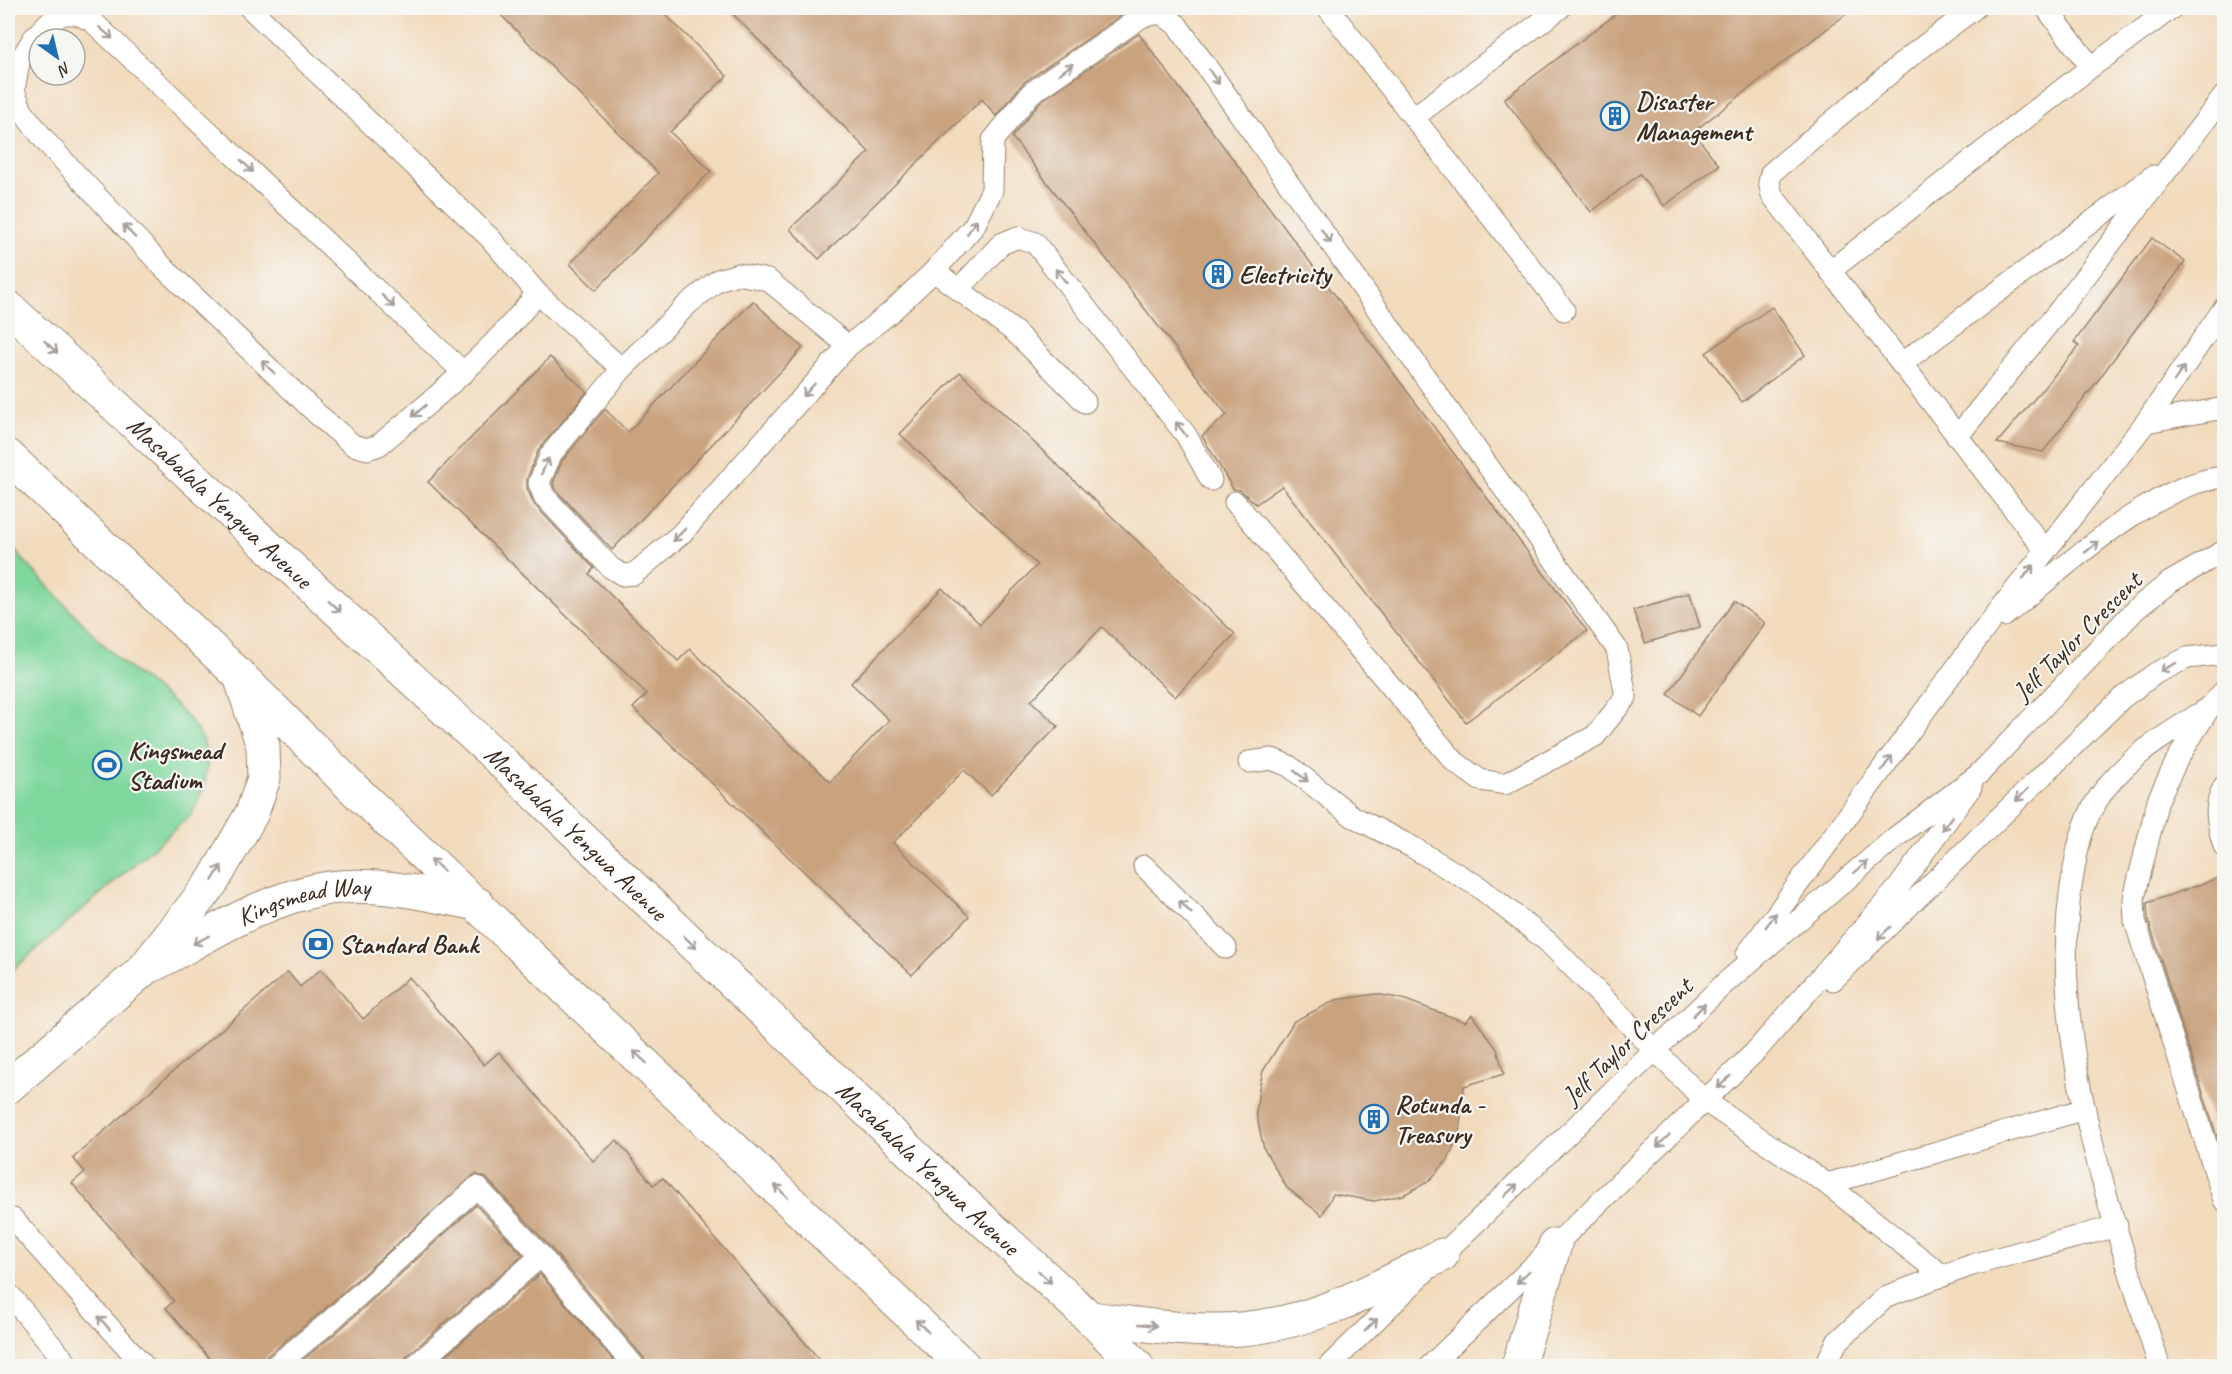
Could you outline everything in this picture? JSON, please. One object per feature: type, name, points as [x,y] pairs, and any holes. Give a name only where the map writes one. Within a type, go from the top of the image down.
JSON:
[{"type":"main road","name":"Masabalala Yengwa Avenue","points":[[8,308],[474,737],[962,1201],[1090,1318],[1137,1366]]},
{"type":"main road","points":[[8,456],[240,676],[355,790],[964,1366]]},
{"type":"main road","name":"Kingsmead Way","points":[[8,1087],[143,970],[213,880],[252,813],[264,778],[263,746],[240,676]]},
{"type":"main road","name":"Kingsmead Way","points":[[143,970],[267,906],[328,888],[365,887],[478,904]]},
{"type":"main road","points":[[1518,1366],[1556,1245]]},
{"type":"main road","points":[[1090,1318],[1155,1325],[1240,1329],[1277,1323],[1318,1313],[1358,1298],[1442,1255]]},
{"type":"lane","points":[[250,8],[489,238],[537,293],[622,369]]},
{"type":"lane","points":[[1328,8],[1564,310]]},
{"type":"lane","points":[[1414,117],[1560,8]]},
{"type":"lane","points":[[1976,8],[1913,54],[1771,172],[1769,182],[1772,195],[2045,550]]},
{"type":"lane","points":[[2046,8],[2091,67]]},
{"type":"lane","points":[[1830,271],[2091,67],[2172,8]]},
{"type":"lane","points":[[848,346],[768,280],[738,274],[718,280],[688,304],[622,369],[551,454],[539,483],[544,496],[604,561],[623,575],[642,570],[681,534],[848,346],[891,312],[934,271],[974,226],[992,190],[993,140],[1031,93],[1141,17],[1161,13],[1177,25],[1617,649],[1626,697],[1595,736],[1505,784],[1480,780],[1455,762],[1235,502]]},
{"type":"lane","points":[[464,373],[92,21],[77,14],[63,14],[47,24],[33,39],[19,62],[14,90],[22,111],[46,142],[164,268],[353,445],[368,448],[379,445],[464,373],[514,323],[537,293]]},
{"type":"lane","points":[[1957,437],[2224,96]]},
{"type":"lane","points":[[1901,364],[2175,160]]},
{"type":"lane","points":[[960,288],[1001,244],[1018,237],[1035,243],[1186,435],[1211,480]]},
{"type":"lane","points":[[934,271],[960,288],[1015,332],[1085,402]]},
{"type":"lane","points":[[1725,984],[1980,635],[2146,422],[2224,308]]},
{"type":"lane","points":[[2146,422],[2224,408]]},
{"type":"lane","points":[[1980,635],[2139,509],[2178,491],[2224,477]]},
{"type":"lane","name":"Jelf Taylor Crescent","points":[[1329,1366],[1725,984],[1896,837],[1979,774],[2136,609],[2170,582],[2224,551]]},
{"type":"lane","points":[[1756,1051],[1872,945],[2075,741],[2122,698],[2156,673],[2187,658],[2224,654]]},
{"type":"lane","points":[[2224,691],[2210,707],[2178,758],[2158,800],[2134,898],[2135,921],[2224,1200]]},
{"type":"lane","points":[[2159,1366],[2085,1109],[2068,989],[2066,914],[2079,837],[2095,802],[2115,777],[2155,742],[2210,707]]},
{"type":"lane","points":[[1249,762],[1272,759],[1289,766],[1352,816],[1412,847],[1479,887],[1548,942],[1705,1101],[1827,1184],[1943,1276]]},
{"type":"lane","name":"Jelf Taylor Crescent","points":[[1430,1366],[1756,1051],[1898,888],[1950,818],[1979,774]]},
{"type":"lane","points":[[2224,786],[2217,799],[2216,811],[2224,846]]},
{"type":"lane","points":[[1144,866],[1226,948]]},
{"type":"lane","points":[[1827,1184],[2085,1109]]},
{"type":"lane","points":[[275,1366],[328,1323],[477,1186],[541,1256],[634,1366]]},
{"type":"lane","points":[[8,1219],[13,1219],[144,1366]]},
{"type":"lane","points":[[1825,1366],[1837,1342],[1887,1296],[1972,1265],[2117,1226]]},
{"type":"lane","points":[[415,1366],[541,1256]]},
{"type":"lane","points":[[8,1293],[69,1366]]},
{"type":"green space","name":"Kingsmead Stadium","points":[[8,544],[115,656],[184,714],[201,737],[207,757],[207,767],[203,787],[191,815],[8,974]]},
{"type":"building","points":[[494,8],[659,8],[727,76],[670,132],[711,171],[596,290],[570,264],[658,173]]},
{"type":"building","points":[[727,8],[1119,8],[1123,14],[1023,83],[996,116],[982,99],[819,259],[790,229],[869,152]]},
{"type":"building","name":"Disaster Management","points":[[1624,8],[1854,8],[1693,132],[1719,165],[1664,206],[1640,174],[1591,212],[1504,99]]},
{"type":"building","name":"Electricity","points":[[1139,34],[1587,631],[1466,722],[1282,486],[1256,504],[1240,490],[1233,489],[1202,436],[1227,415],[1012,137],[1040,102]]},
{"type":"building","points":[[2152,238],[2185,262],[2096,383],[2043,452],[1997,443],[2079,346],[2074,342]]},
{"type":"building","points":[[753,301],[803,348],[612,550],[555,489],[553,483],[562,461],[605,409],[628,432]]},
{"type":"building","points":[[1772,307],[1805,355],[1742,402],[1706,353]]},
{"type":"building","points":[[550,357],[587,392],[539,449],[527,479],[527,488],[534,504],[594,568],[589,574],[678,661],[690,649],[830,782],[889,720],[851,683],[942,588],[980,624],[1037,565],[900,434],[960,372],[1235,634],[1175,697],[1102,627],[1031,701],[1058,726],[991,795],[964,770],[893,843],[969,916],[912,975],[633,708],[647,694],[428,482]]},
{"type":"building","points":[[1690,593],[1700,627],[1645,643],[1633,610]]},
{"type":"building","points":[[1734,601],[1765,623],[1698,716],[1668,694]]},
{"type":"building","points":[[2224,876],[2224,1142],[2219,1143],[2148,919],[2147,903]]},
{"type":"building","points":[[321,969],[363,1019],[409,977],[484,1065],[499,1052],[593,1161],[617,1140],[653,1185],[663,1178],[825,1366],[646,1366],[644,1358],[551,1248],[486,1178],[475,1174],[320,1313],[267,1356],[262,1366],[216,1366],[166,1308],[174,1301],[72,1183],[85,1172],[73,1158],[288,972],[300,987]]},
{"type":"building","name":"Rotunda - Treasury","points":[[1376,994],[1403,999],[1465,1022],[1472,1015],[1497,1049],[1504,1074],[1464,1086],[1459,1133],[1448,1160],[1428,1182],[1403,1195],[1374,1201],[1333,1194],[1322,1215],[1287,1188],[1264,1149],[1256,1113],[1263,1071],[1294,1021],[1336,1000]]},
{"type":"building","points":[[476,1205],[523,1255],[407,1356],[403,1366],[295,1366],[337,1332]]},
{"type":"building","points":[[540,1274],[618,1366],[434,1366]]},
{"type":"place","name":"Disaster Management","points":[[1615,116]]},
{"type":"place","name":"Electricity","points":[[1218,274]]},
{"type":"place","name":"Kingsmead Stadium","points":[[107,765]]},
{"type":"place","name":"Standard Bank","points":[[318,944]]},
{"type":"place","name":"Rotunda - Treasury","points":[[1374,1119]]}]
